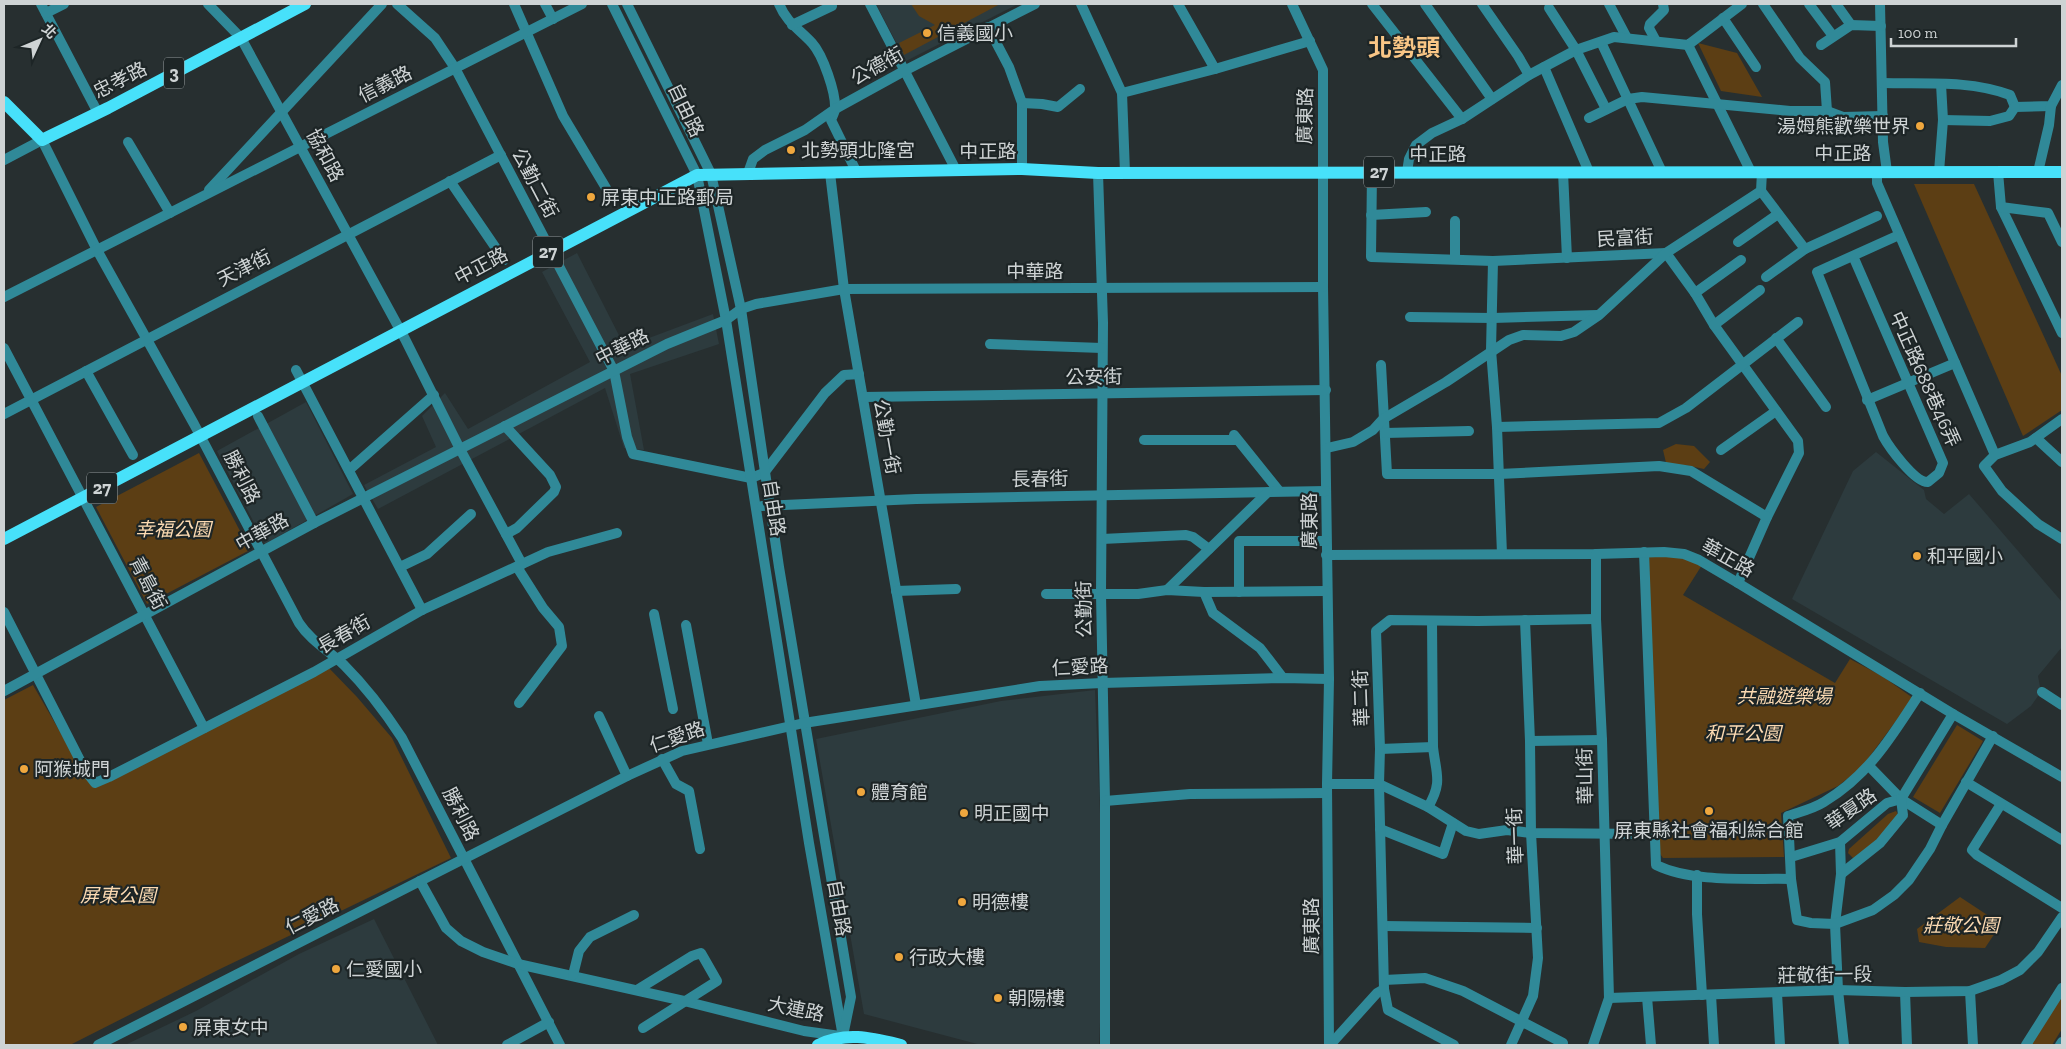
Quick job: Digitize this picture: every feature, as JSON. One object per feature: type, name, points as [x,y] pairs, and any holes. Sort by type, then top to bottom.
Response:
[{"type":"main road","name":"忠孝路","points":[[42,140],[305,4]]},
{"type":"main road","name":"勝利路","points":[[4,102],[42,140]]},
{"type":"main road","name":"中正路","points":[[4,539],[697,175],[1022,169],[1098,173],[2062,172]]},
{"type":"main road","name":"大連路","points":[[843,1037],[865,1036],[901,1045]]},
{"type":"main road","points":[[818,1045],[843,1037]]},
{"type":"street","points":[[64,4],[43,8],[98,112]]},
{"type":"street","name":"協和路","points":[[208,4],[241,38],[400,330],[543,608],[559,627],[562,646],[519,703]]},
{"type":"street","name":"信義路","points":[[203,196],[382,4]]},
{"type":"street","name":"公勤二街","points":[[397,4],[435,38],[455,68],[551,250],[614,371],[627,437],[633,454],[750,478]]},
{"type":"street","points":[[514,4],[525,33],[563,116],[606,188]]},
{"type":"street","points":[[545,4],[553,19]]},
{"type":"street","name":"信義路","points":[[4,297],[582,4]]},
{"type":"street","name":"自由路","points":[[612,4],[697,175],[726,320],[809,843],[843,1037]]},
{"type":"street","name":"自由路","points":[[627,4],[711,174],[741,309],[769,505],[851,997],[843,1037]]},
{"type":"street","points":[[779,4],[792,25],[812,43],[820,55],[829,76],[835,109],[831,120],[857,173]]},
{"type":"street","points":[[870,4],[956,170]]},
{"type":"street","name":"公德街","points":[[748,173],[753,159],[762,152],[805,130],[835,109],[904,71],[1034,4]]},
{"type":"street","points":[[1081,4],[1122,93],[1125,173]]},
{"type":"street","points":[[1178,4],[1215,69]]},
{"type":"street","name":"廣東路","points":[[1292,4],[1323,70],[1322,172],[1327,448],[1326,591],[1329,679],[1327,789],[1330,1045]]},
{"type":"street","points":[[1372,4],[1462,119]]},
{"type":"street","points":[[1425,4],[1492,98]]},
{"type":"street","points":[[1482,4],[1529,75]]},
{"type":"street","points":[[1609,4],[1627,38]]},
{"type":"street","points":[[1656,41],[1649,28],[1650,24],[1664,10],[1663,4]]},
{"type":"street","points":[[1406,172],[1409,159],[1416,144],[1462,119],[1529,75],[1576,50],[1614,37],[1688,45],[1742,4]]},
{"type":"street","points":[[1763,4],[1800,58],[1825,82],[1827,111]]},
{"type":"street","points":[[1809,4],[1833,36]]},
{"type":"street","points":[[1836,4],[1851,25]]},
{"type":"street","points":[[1880,4],[1883,142],[1882,172],[1877,184],[1995,454]]},
{"type":"street","points":[[792,25],[832,6]]},
{"type":"street","points":[[1550,8],[1576,50],[1606,109]]},
{"type":"street","points":[[1723,18],[1756,67]]},
{"type":"street","points":[[1821,45],[1851,25],[1881,26]]},
{"type":"street","points":[[988,27],[1009,67],[1022,103],[1022,169]]},
{"type":"street","points":[[1122,93],[1215,69],[1310,41]]},
{"type":"street","points":[[1601,42],[1662,172]]},
{"type":"street","points":[[1688,45],[1717,104],[1757,172],[1761,192],[1805,248]]},
{"type":"street","points":[[1544,67],[1589,172]]},
{"type":"street","points":[[1883,83],[1971,85],[1994,89],[2010,95],[2015,107]]},
{"type":"street","points":[[1939,172],[1943,120],[1941,84]]},
{"type":"street","points":[[2038,172],[2052,106],[2062,86]]},
{"type":"street","points":[[1022,103],[1058,107],[1080,89]]},
{"type":"street","points":[[1589,118],[1628,100],[1642,97],[1790,111],[1827,111],[1843,116],[1883,116]]},
{"type":"street","points":[[2015,107],[2052,106]]},
{"type":"street","points":[[1943,120],[1990,121],[2008,116],[2015,107]]},
{"type":"street","name":"忠孝路","points":[[4,160],[42,140]]},
{"type":"street","name":"勝利路","points":[[42,140],[97,250],[147,338],[200,436],[260,554],[302,628],[336,658],[368,691],[399,734],[560,1045]]},
{"type":"street","points":[[128,142],[170,213]]},
{"type":"street","name":"天津街","points":[[4,414],[501,155]]},
{"type":"street","points":[[1372,172],[1372,215],[1426,212]]},
{"type":"street","points":[[1563,172],[1567,258]]},
{"type":"street","points":[[1998,172],[2001,207],[2062,333]]},
{"type":"street","name":"公勤一街","points":[[830,173],[844,289],[916,705]]},
{"type":"street","name":"公勤街","points":[[1098,173],[1103,394],[1101,594],[1105,801],[1105,1045]]},
{"type":"street","points":[[450,181],[504,260]]},
{"type":"street","points":[[1327,448],[1353,442],[1373,430],[1383,419],[1446,382],[1491,350],[1509,340],[1523,335],[1561,336],[1574,332],[1599,315],[1666,254],[1761,192]]},
{"type":"street","points":[[2001,207],[2048,213],[2062,242]]},
{"type":"street","points":[[1738,242],[1778,214]]},
{"type":"street","name":"民富街","points":[[1372,215],[1371,257],[1493,261],[1666,254],[1695,293],[1714,325],[1798,441],[1799,453],[1767,516],[1738,583]]},
{"type":"street","points":[[1766,277],[1805,248],[1877,216]]},
{"type":"street","points":[[1454,259],[1455,221]]},
{"type":"street","points":[[1853,256],[1898,235]]},
{"type":"street","name":"中正路688巷46弄","points":[[1853,256],[1943,463],[1939,473],[1928,482],[1919,480],[1891,450],[1883,436],[1817,272],[1853,256]]},
{"type":"street","points":[[1695,293],[1741,260]]},
{"type":"street","points":[[1493,261],[1491,350],[1497,426],[1502,554]]},
{"type":"street","name":"中華路","points":[[4,691],[144,614],[260,554],[314,523],[667,344],[726,320],[741,309],[756,304],[844,289],[1323,287]]},
{"type":"street","points":[[1714,325],[1760,290]]},
{"type":"street","points":[[1410,317],[1493,318],[1599,315]]},
{"type":"street","points":[[1497,426],[1659,423],[1686,408],[1798,322]]},
{"type":"street","points":[[1776,338],[1826,407]]},
{"type":"street","points":[[990,344],[1102,348]]},
{"type":"street","name":"青島街","points":[[4,348],[204,728]]},
{"type":"street","points":[[1867,400],[1954,363]]},
{"type":"street","points":[[1381,365],[1387,474],[1499,474],[1659,466],[1691,471],[1767,516]]},
{"type":"street","points":[[296,370],[422,610]]},
{"type":"street","points":[[86,371],[134,456]]},
{"type":"street","points":[[750,478],[764,473],[825,393],[844,375],[858,374]]},
{"type":"street","name":"公安街","points":[[863,397],[1326,390]]},
{"type":"street","points":[[349,470],[434,395]]},
{"type":"street","points":[[1721,450],[1776,411]]},
{"type":"street","points":[[258,416],[314,523]]},
{"type":"street","points":[[2062,419],[2030,442],[1995,454],[1984,466],[2002,491],[2038,524],[2062,539]]},
{"type":"street","points":[[505,426],[550,475],[556,487],[554,492],[518,528],[506,534]]},
{"type":"street","points":[[1385,433],[1469,431]]},
{"type":"street","points":[[1144,440],[1236,437],[1274,491],[1209,549],[1167,590]]},
{"type":"street","points":[[2036,438],[2062,462]]},
{"type":"street","name":"長春街","points":[[755,507],[880,500],[1326,490]]},
{"type":"street","points":[[400,567],[427,554],[470,514]]},
{"type":"street","name":"長春街","points":[[36,673],[85,770],[96,782],[110,777],[314,672],[422,610],[548,552],[617,533]]},
{"type":"street","points":[[1102,539],[1186,535],[1193,537],[1209,549]]},
{"type":"street","points":[[1240,592],[1239,541],[1326,540]]},
{"type":"street","points":[[1644,552],[1656,865],[1670,872],[1696,875],[1791,879]]},
{"type":"street","name":"華正路","points":[[1326,555],[1596,554],[1644,552],[1684,554],[1699,560],[1953,714],[2062,776]]},
{"type":"street","name":"華山街","points":[[1596,554],[1596,619],[1602,740],[1609,998]]},
{"type":"street","points":[[896,591],[956,589]]},
{"type":"street","points":[[1046,594],[1138,594],[1167,590],[1204,592],[1326,591]]},
{"type":"street","points":[[1204,592],[1213,613],[1260,648],[1283,678]]},
{"type":"street","points":[[4,612],[36,673]]},
{"type":"street","points":[[654,614],[673,709]]},
{"type":"street","name":"華二街","points":[[1454,1045],[1388,1010],[1384,984],[1376,631],[1390,620],[1596,619]]},
{"type":"street","points":[[1428,806],[1436,793],[1439,780],[1433,747],[1432,620]]},
{"type":"street","name":"華一街","points":[[1511,1045],[1533,996],[1538,958],[1531,833],[1530,740],[1525,620]]},
{"type":"street","points":[[686,624],[708,744]]},
{"type":"street","name":"仁愛路","points":[[98,1045],[420,880],[627,776],[682,751],[804,723],[1040,686],[1102,682],[1283,678],[1329,679]]},
{"type":"street","points":[[2042,692],[2062,705]]},
{"type":"street","points":[[1920,693],[1896,731],[1869,766],[1822,803],[1788,816],[1791,879],[1797,920],[1811,923],[1835,924],[1873,910],[1894,895],[1909,880],[1930,850],[1942,825],[1993,736]]},
{"type":"street","name":"華夏路","points":[[1791,857],[1840,842],[1886,803],[1901,799],[1953,714]]},
{"type":"street","points":[[599,716],[627,776]]},
{"type":"street","points":[[1530,740],[1602,740]]},
{"type":"street","points":[[1380,750],[1433,747]]},
{"type":"street","points":[[662,759],[676,784],[689,791],[700,849]]},
{"type":"street","points":[[1869,766],[1901,799],[1942,825]]},
{"type":"street","points":[[1966,782],[2062,840]]},
{"type":"street","points":[[1105,801],[1190,794],[1327,789],[1379,784],[1428,806],[1466,831],[1479,834],[1507,830],[1531,833],[1604,834],[1656,832]]},
{"type":"street","points":[[1841,874],[1880,843],[1903,815],[1901,799]]},
{"type":"street","points":[[2001,804],[1972,850],[2062,908]]},
{"type":"street","points":[[1380,829],[1443,854],[1453,823]]},
{"type":"street","points":[[1840,842],[1841,874],[1835,924],[1838,990],[1844,1045]]},
{"type":"street","points":[[1696,875],[1697,914],[1714,1045]]},
{"type":"street","points":[[420,880],[446,928],[461,941],[483,952],[518,964]]},
{"type":"street","points":[[572,976],[579,951],[590,937],[634,915]]},
{"type":"street","name":"莊敬街一段","points":[[1609,998],[1838,990],[1970,991],[2001,980],[2020,970],[2038,952],[2062,917]]},
{"type":"street","points":[[1383,926],[1537,928]]},
{"type":"street","points":[[637,990],[692,956],[701,953],[717,981],[684,1001],[662,1018],[643,1028]]},
{"type":"street","name":"大連路","points":[[518,964],[684,1001],[804,1031],[843,1037]]},
{"type":"street","points":[[1330,1045],[1384,984],[1424,978],[1463,991],[1564,1043]]},
{"type":"street","points":[[2026,1045],[2062,988]]},
{"type":"street","points":[[1970,991],[1973,1045]]},
{"type":"street","points":[[1905,992],[1907,1045]]},
{"type":"street","points":[[1776,993],[1780,1045]]},
{"type":"street","points":[[1647,997],[1651,1045]]},
{"type":"street","points":[[1593,1045],[1609,998]]},
{"type":"street","points":[[507,1045],[549,1022]]},
{"type":"shaded area","name":"信義國小","points":[[876,4],[1018,4],[906,61]]},
{"type":"shaded area","points":[[577,253],[625,347],[713,314],[719,344],[630,374],[644,450],[624,448],[605,388],[378,509],[364,485],[436,447],[422,416],[445,393],[468,429],[590,362],[542,272]]},
{"type":"shaded area","points":[[306,402],[353,494],[265,544],[217,451]]},
{"type":"shaded area","name":"和平國小","points":[[1876,452],[1924,490],[1926,499],[1944,514],[1969,494],[2062,602],[2062,647],[2038,676],[2041,692],[2031,706],[2007,724],[1792,599],[1853,471]]},
{"type":"shaded area","name":"明正國中","points":[[1095,690],[1103,887],[1099,1045],[981,1045],[864,1014],[816,739],[1001,701]]},
{"type":"shaded area","name":"仁愛國小","points":[[374,919],[438,1045],[125,1045],[196,1011],[299,954]]},
{"type":"green space","points":[[911,4],[1000,4],[904,55],[899,43],[935,25],[919,16]]},
{"type":"green space","points":[[1698,43],[1737,53],[1762,97],[1721,91]]},
{"type":"green space","points":[[1914,184],[1974,184],[2062,376],[2062,410],[2023,436]]},
{"type":"green space","points":[[1676,444],[1694,446],[1710,462],[1704,469],[1685,465],[1667,467],[1663,450]]},
{"type":"green space","name":"幸福公園","points":[[199,453],[250,550],[147,604],[96,507]]},
{"type":"green space","name":"和平公園","points":[[1648,553],[1673,553],[1702,565],[1683,595],[1835,683],[1850,659],[1882,676],[1913,698],[1861,768],[1838,786],[1781,813],[1784,857],[1663,858],[1658,851]]},
{"type":"green space","name":"屏東公園","points":[[328,667],[392,738],[451,858],[220,969],[70,1045],[4,1045],[4,700],[33,685],[85,775],[95,785]]},
{"type":"green space","points":[[1957,725],[1983,741],[1940,813],[1913,797]]},
{"type":"green space","points":[[1896,811],[1898,814],[1894,821],[1868,848],[1856,858],[1853,858],[1848,853],[1849,849],[1888,814]]},
{"type":"green space","name":"莊敬公園","points":[[1960,897],[2001,924],[1985,948],[1946,947],[1919,942],[1917,929]]},
{"type":"green space","points":[[2062,994],[2062,1029],[2052,1045],[2030,1045]]},
{"type":"place","name":"信義國小","points":[[927,33]]},
{"type":"place","name":"湯姆熊歡樂世界","points":[[1920,126]]},
{"type":"place","name":"北勢頭北隆宮","points":[[791,150]]},
{"type":"place","name":"屏東中正路郵局","points":[[591,197]]},
{"type":"place","name":"和平國小","points":[[1917,556]]},
{"type":"place","name":"阿猴城門","points":[[24,769]]},
{"type":"place","name":"體育館","points":[[861,792]]},
{"type":"place","name":"屏東縣社會福利綜合館","points":[[1709,811]]},
{"type":"place","name":"明正國中","points":[[964,813]]},
{"type":"place","name":"明德樓","points":[[962,902]]},
{"type":"place","name":"行政大樓","points":[[899,957]]},
{"type":"place","name":"仁愛國小","points":[[336,969]]},
{"type":"place","name":"朝陽樓","points":[[998,998]]},
{"type":"place","name":"屏東女中","points":[[183,1027]]},
{"type":"district","name":"北勢頭","points":[[1404,47]]},
{"type":"park label","name":"共融遊樂場","points":[[1784,696]]}]
